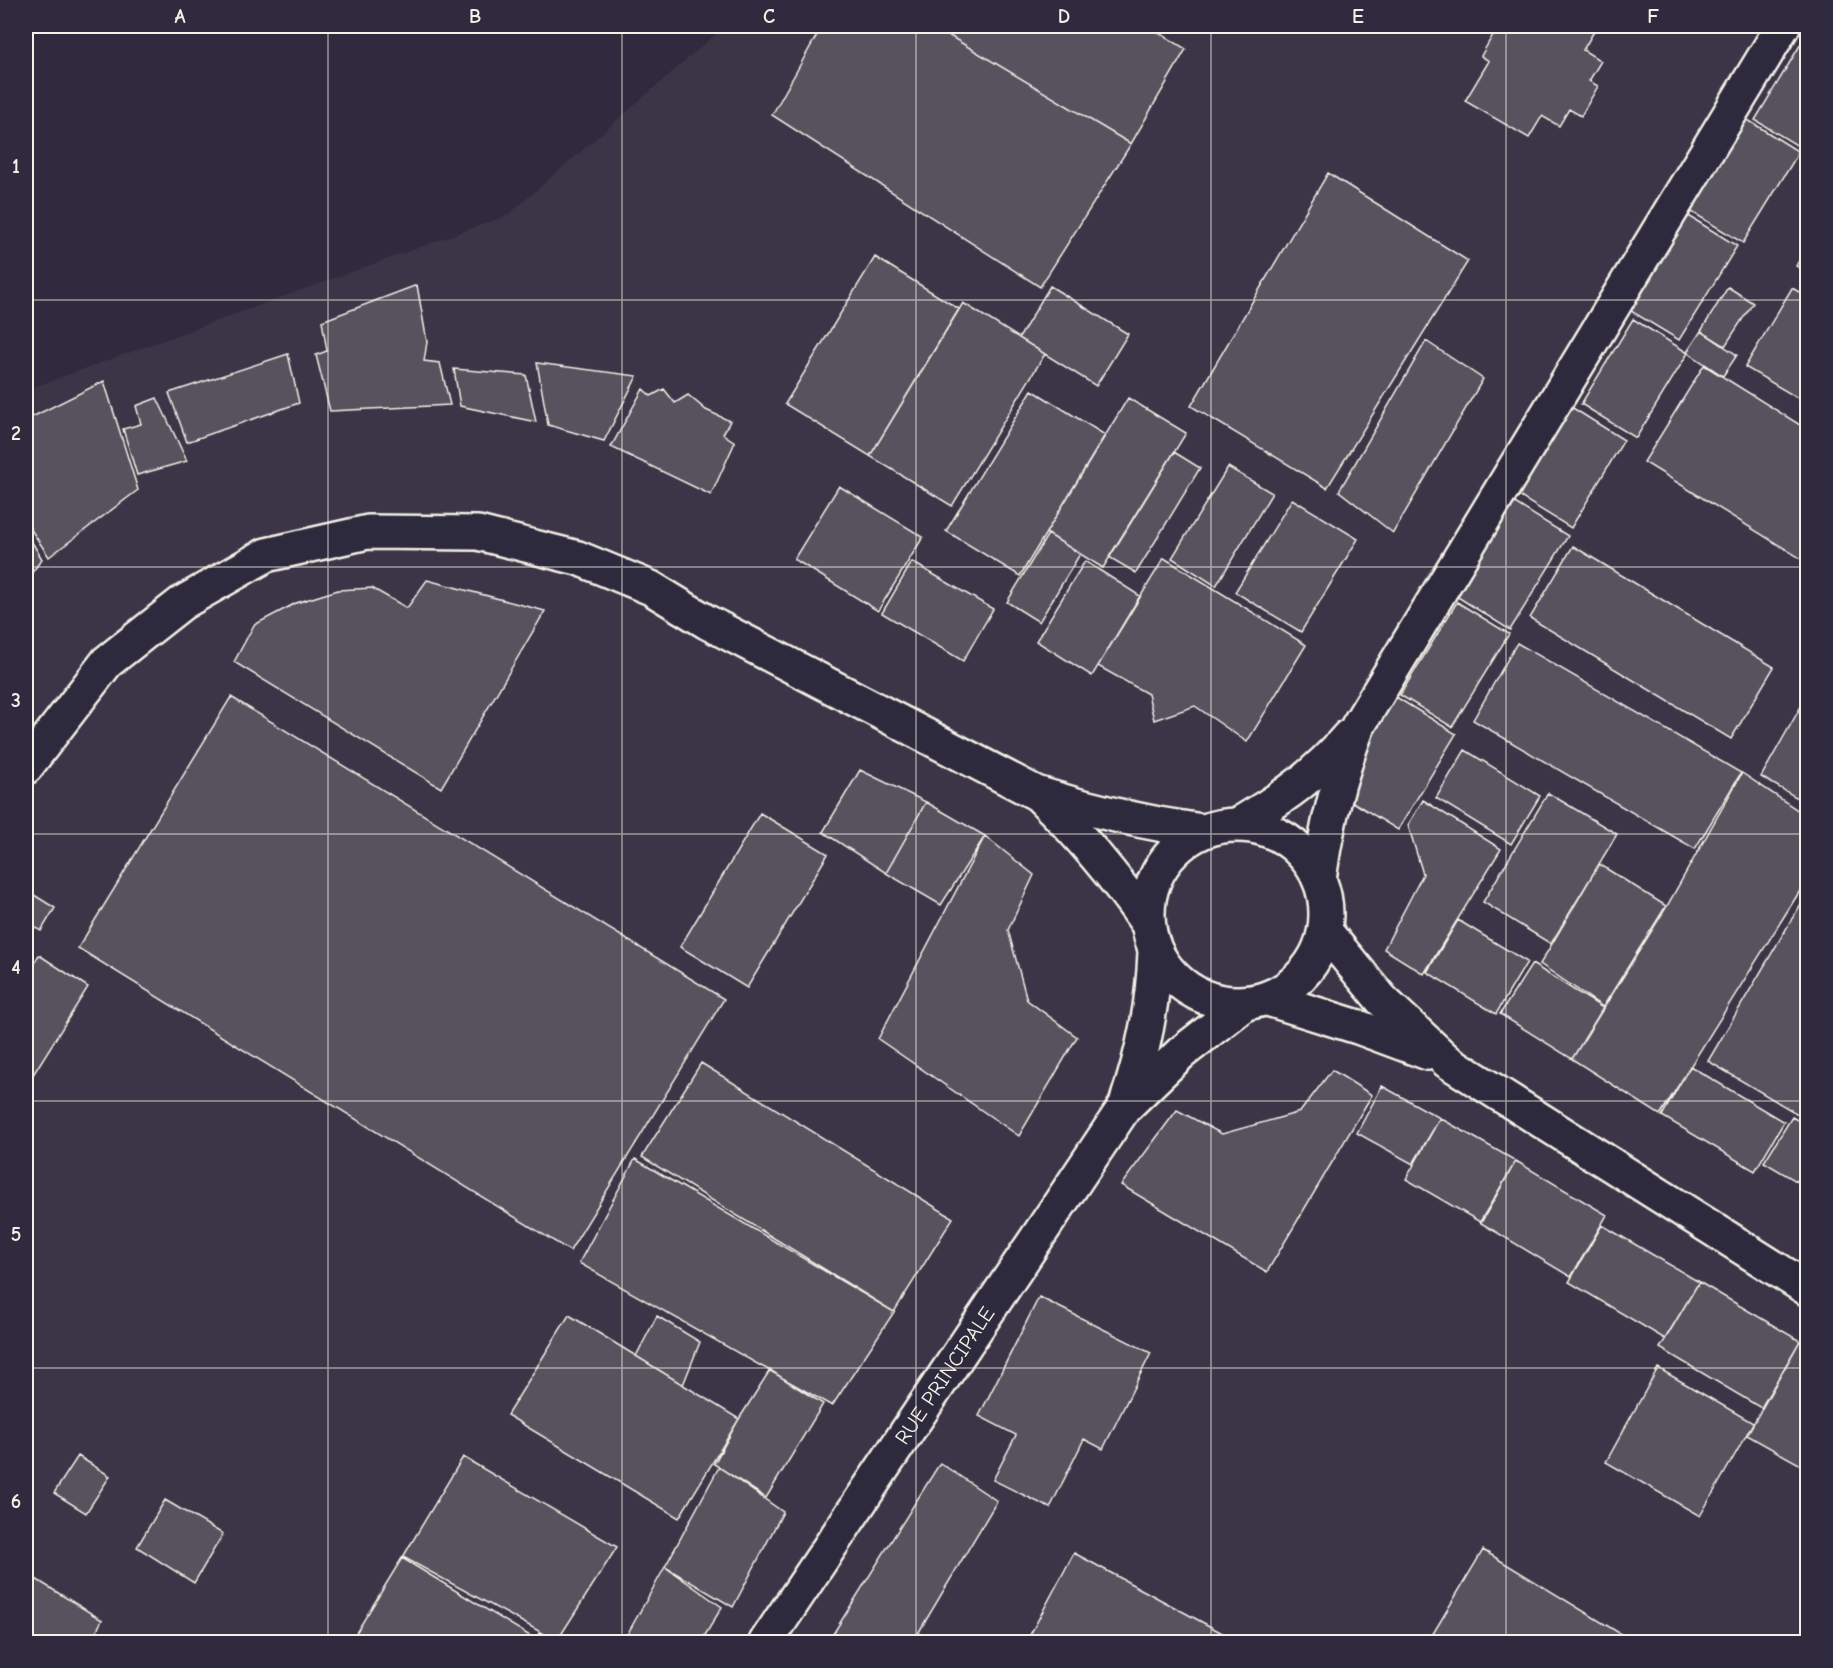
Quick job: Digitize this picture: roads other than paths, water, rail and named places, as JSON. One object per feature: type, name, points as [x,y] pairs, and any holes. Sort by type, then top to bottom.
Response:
[{"type":"street","points":[[1239,824],[1304,782],[1333,755],[1358,726],[1783,26]]},
{"type":"street","points":[[26,767],[107,662],[182,603],[266,555],[368,532],[478,533],[578,558],[651,588],[707,622],[1036,793],[1121,818],[1202,831]]},
{"type":"street","points":[[1319,879],[1324,840],[1333,801],[1358,726]]},
{"type":"street","points":[[1036,793],[1091,848],[1121,885],[1170,974],[1192,992],[1216,1002],[1256,1002],[1358,1027],[1403,1042],[1447,1061],[1808,1289]]},
{"type":"street","points":[[1151,938],[1149,895],[1159,868],[1177,846],[1202,831],[1220,825],[1239,824],[1264,828],[1287,839],[1306,857],[1319,879],[1326,904],[1325,931],[1318,953],[1305,972],[1288,988],[1256,1002]]},
{"type":"street","points":[[1325,931],[1382,1000],[1447,1061]]},
{"type":"street","name":"RUE PRINCIPALE","points":[[1124,1108],[1147,1031],[1153,992],[1151,938]]},
{"type":"street","name":"RUE PRINCIPALE","points":[[766,1642],[1124,1108],[1181,1053],[1256,1002]]}]
